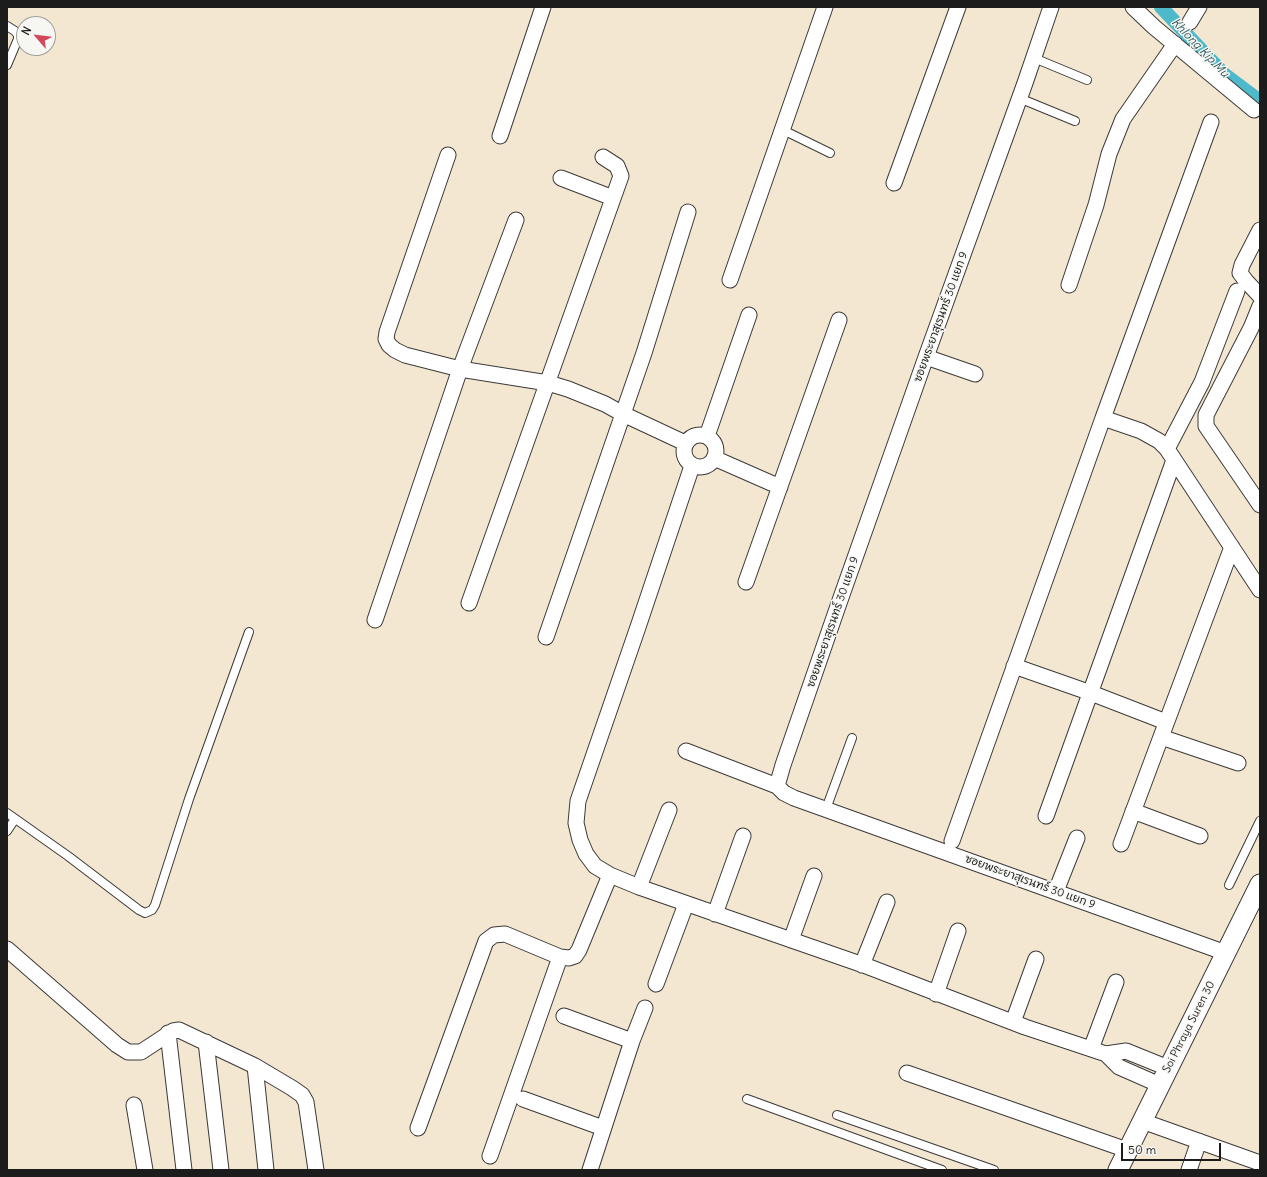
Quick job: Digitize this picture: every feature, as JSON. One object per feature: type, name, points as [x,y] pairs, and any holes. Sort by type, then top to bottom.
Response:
[{"type":"street","points":[[500,136],[543,7]]},
{"type":"street","points":[[730,280],[825,7]]},
{"type":"street","points":[[894,183],[958,7]]},
{"type":"street","name":"ซอยพระยาสุเรนทร์ 30 แยก 9","points":[[1051,7],[1020,98],[833,620],[777,786],[784,793],[826,809],[1226,953]]},
{"type":"street","points":[[1133,7],[1254,110]]},
{"type":"street","points":[[1190,22],[1199,7]]},
{"type":"street","points":[[1069,285],[1096,205],[1109,154],[1123,119],[1175,44]]},
{"type":"street","points":[[952,841],[1103,418],[1211,122]]},
{"type":"street","points":[[448,155],[387,332],[386,339],[389,345],[405,355],[460,369],[548,383],[568,388],[605,404],[685,443]]},
{"type":"street","points":[[469,603],[621,176],[617,166],[603,157]]},
{"type":"street","points":[[561,178],[613,198]]},
{"type":"street","points":[[546,637],[644,353],[688,212]]},
{"type":"street","points":[[375,620],[460,369],[516,220]]},
{"type":"street","points":[[1260,230],[1242,265],[1240,273],[1260,296]]},
{"type":"street","points":[[1046,816],[1091,693],[1170,455],[1202,382],[1237,291]]},
{"type":"street","points":[[1260,306],[1251,328],[1206,415],[1206,426],[1260,506]]},
{"type":"street","points":[[707,436],[749,315]]},
{"type":"street","points":[[746,582],[839,320]]},
{"type":"street","points":[[1251,328],[1260,340]]},
{"type":"street","points":[[926,357],[975,374]]},
{"type":"street","points":[[1103,418],[1141,431],[1159,442],[1170,455],[1260,590]]},
{"type":"street","points":[[701,434],[707,436],[715,445],[716,452],[714,458],[705,467],[692,466],[687,462],[684,456],[683,450],[685,443],[694,435],[701,434]]},
{"type":"street","points":[[714,458],[780,487]]},
{"type":"street","points":[[692,466],[578,801],[576,823],[586,854],[595,866],[610,875],[639,887],[862,965],[1013,1022],[1106,1054],[1126,1052],[1168,1068]]},
{"type":"street","points":[[1121,844],[1232,547]]},
{"type":"street","points":[[1014,666],[1091,693],[1166,722]]},
{"type":"street","points":[[1161,737],[1238,763]]},
{"type":"street","points":[[686,751],[777,786]]},
{"type":"street","points":[[639,887],[670,810]]},
{"type":"street","points":[[1133,811],[1200,836]]},
{"type":"street","points":[[715,914],[743,836]]},
{"type":"street","points":[[1056,891],[1077,838]]},
{"type":"street","points":[[418,1128],[486,941],[494,935],[505,934],[560,958],[575,956],[579,950],[610,875]]},
{"type":"street","points":[[791,940],[814,876]]},
{"type":"street","name":"Soi Phraya Suren 30","points":[[1118,1170],[1260,884]]},
{"type":"street","points":[[862,965],[887,902]]},
{"type":"street","points":[[656,984],[686,904]]},
{"type":"street","points":[[936,994],[958,931]]},
{"type":"street","points":[[7,949],[117,1045],[128,1052],[141,1052],[168,1033],[179,1030],[255,1066],[302,1095],[306,1102],[316,1170]]},
{"type":"street","points":[[490,1156],[560,958]]},
{"type":"street","points":[[1013,1022],[1036,959]]},
{"type":"street","points":[[1091,1049],[1116,982]]},
{"type":"street","points":[[590,1170],[632,1041],[645,1008]]},
{"type":"street","points":[[564,1016],[632,1041]]},
{"type":"street","points":[[168,1033],[184,1170]]},
{"type":"street","points":[[206,1042],[221,1170]]},
{"type":"street","points":[[1106,1054],[1119,1067],[1160,1085]]},
{"type":"street","points":[[255,1066],[266,1170]]},
{"type":"street","points":[[907,1073],[1127,1150]]},
{"type":"street","points":[[523,1099],[603,1128]]},
{"type":"street","points":[[134,1105],[145,1170]]},
{"type":"street","points":[[1142,1121],[1260,1163]]},
{"type":"street","points":[[1189,1170],[1199,1141]]},
{"type":"lane","points":[[7,26],[15,30],[18,35],[18,39],[7,65]]},
{"type":"lane","points":[[1034,58],[1087,80]]},
{"type":"lane","points":[[1020,98],[1075,121]]},
{"type":"lane","points":[[782,130],[830,153]]},
{"type":"lane","points":[[7,813],[68,856],[139,910],[145,913],[152,910],[155,905],[189,799],[249,632]]},
{"type":"lane","points":[[826,809],[852,738]]},
{"type":"lane","points":[[7,831],[15,819]]},
{"type":"lane","points":[[1229,885],[1260,821]]},
{"type":"lane","points":[[747,1099],[942,1170]]},
{"type":"lane","points":[[837,1115],[994,1170]]},
{"type":"waterway","name":"Khlong Kip Mu","points":[[1161,7],[1224,74],[1260,101]]}]
